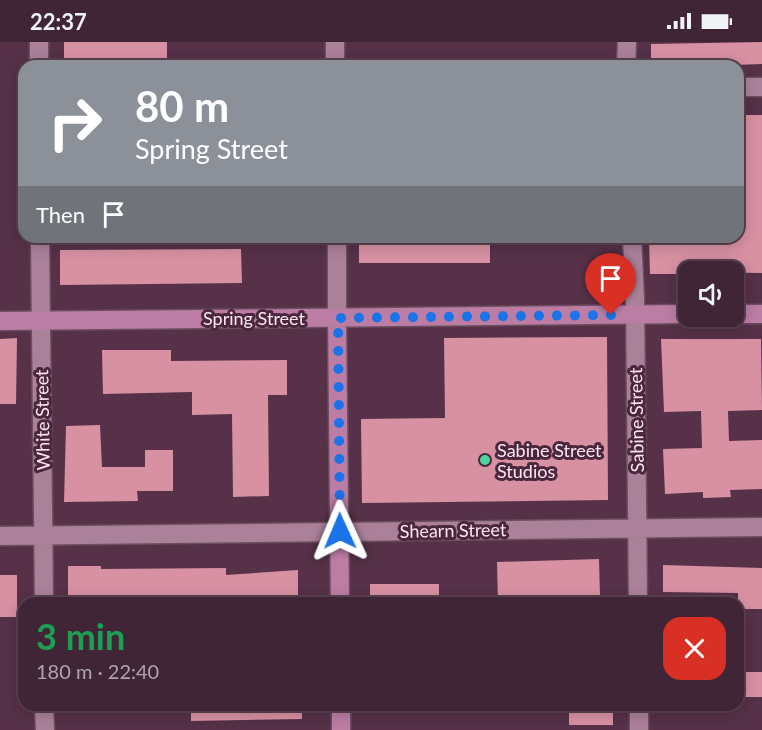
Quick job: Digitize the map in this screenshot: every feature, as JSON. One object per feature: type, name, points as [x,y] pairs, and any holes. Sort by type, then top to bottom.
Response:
[{"type":"street","points":[[39,42],[39,60]]},
{"type":"street","points":[[335,42],[335,60]]},
{"type":"street","points":[[626,60],[627,42]]},
{"type":"street","points":[[744,87],[762,87]]},
{"type":"street","name":"White Street","points":[[40,243],[44,597]]},
{"type":"street","points":[[337,243],[340,597]]},
{"type":"street","name":"Sabine Street","points":[[632,243],[638,597]]},
{"type":"street","points":[[744,314],[762,314]]},
{"type":"street","name":"Spring Street","points":[[0,321],[678,315]]},
{"type":"street","name":"Shearn Street","points":[[0,536],[762,527]]},
{"type":"street","points":[[44,711],[45,730]]},
{"type":"street","points":[[341,711],[341,730]]},
{"type":"street","points":[[639,711],[639,730]]},
{"type":"building","points":[[64,42],[167,42],[167,60],[64,60]]},
{"type":"building","points":[[762,42],[762,64],[744,65],[744,60],[651,60],[651,44]]},
{"type":"building","points":[[744,115],[762,115],[762,273],[744,273],[744,261],[678,261],[678,274],[650,274],[649,243],[744,243]]},
{"type":"building","points":[[359,243],[490,243],[490,263],[359,263]]},
{"type":"building","points":[[241,249],[242,283],[60,285],[60,250]]},
{"type":"building","name":"Sabine Street Studios","points":[[607,337],[608,500],[362,503],[361,419],[445,418],[444,338]]},
{"type":"building","points":[[17,338],[16,404],[0,404],[0,339]]},
{"type":"building","points":[[661,339],[761,339],[762,410],[728,411],[729,441],[762,440],[762,489],[730,490],[731,497],[703,498],[703,492],[665,494],[663,449],[702,448],[701,411],[664,412]]},
{"type":"building","points":[[102,350],[171,350],[171,361],[287,360],[287,395],[268,395],[269,496],[233,497],[232,414],[192,415],[192,392],[103,394]]},
{"type":"building","points":[[100,425],[102,467],[145,467],[145,450],[173,450],[173,491],[137,491],[138,501],[64,502],[66,426]]},
{"type":"building","points":[[599,559],[600,596],[498,597],[497,562]]},
{"type":"building","points":[[663,565],[762,568],[762,609],[744,609],[744,597],[738,597],[738,593],[663,592]]},
{"type":"building","points":[[68,566],[101,566],[101,569],[226,568],[226,575],[298,570],[298,597],[68,596]]},
{"type":"building","points":[[0,575],[17,575],[17,617],[0,617]]},
{"type":"building","points":[[370,584],[439,584],[439,597],[370,597]]},
{"type":"building","points":[[744,672],[762,672],[762,697],[744,697]]},
{"type":"building","points":[[191,711],[302,711],[302,719],[191,721]]},
{"type":"building","points":[[569,711],[613,711],[613,725],[569,725]]},
{"type":"place","name":"Sabine Street Studios","points":[[485,460]]},
{"type":"route","points":[[340,531],[338,318],[611,315]]}]
